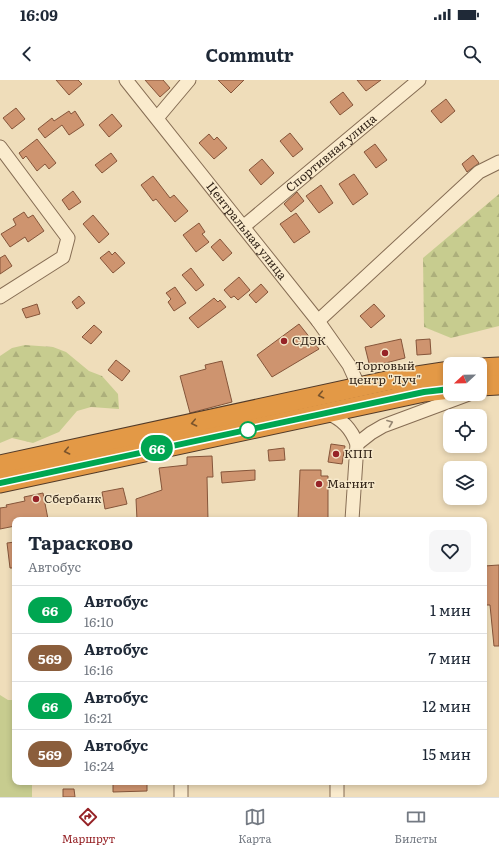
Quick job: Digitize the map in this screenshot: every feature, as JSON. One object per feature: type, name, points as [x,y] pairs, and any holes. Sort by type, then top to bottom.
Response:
[{"type":"highway","points":[[487,368],[499,367]]},
{"type":"highway","points":[[0,465],[359,387],[443,372]]},
{"type":"highway","points":[[487,386],[499,385]]},
{"type":"highway","points":[[0,483],[327,413],[443,390]]},
{"type":"street","name":"Центральная улица","points":[[126,80],[318,321],[349,365],[359,387]]},
{"type":"street","points":[[157,118],[189,80]]},
{"type":"street","name":"Спортивная улица","points":[[243,227],[419,80]]},
{"type":"street","points":[[0,147],[68,238],[63,257],[0,297]]},
{"type":"street","points":[[318,321],[479,172],[499,162]]},
{"type":"street","points":[[487,388],[499,385]]},
{"type":"street","points":[[357,444],[371,433],[384,426],[450,401]]},
{"type":"street","points":[[327,413],[337,417],[345,423],[354,434],[357,444],[352,517]]},
{"type":"street","points":[[181,785],[182,797]]},
{"type":"street","points":[[337,785],[337,797]]},
{"type":"green space","points":[[499,194],[499,326],[451,338],[424,327],[423,258]]},
{"type":"green space","points":[[25,345],[53,347],[66,352],[89,371],[102,376],[118,394],[119,409],[91,407],[77,411],[59,432],[33,443],[12,438],[0,443],[0,356],[12,348]]},
{"type":"green space","points":[[0,695],[8,700],[12,700],[12,785],[32,785],[32,797],[0,797]]},
{"type":"building","points":[[56,80],[78,80],[82,84],[69,95]]},
{"type":"building","points":[[145,80],[163,80],[170,88],[160,97]]},
{"type":"building","points":[[218,80],[244,80],[231,93]]},
{"type":"building","points":[[357,80],[381,80],[366,91]]},
{"type":"building","points":[[343,92],[353,105],[340,115],[330,102]]},
{"type":"building","points":[[446,99],[455,111],[441,123],[431,111]]},
{"type":"building","points":[[16,108],[25,119],[12,129],[3,118]]},
{"type":"building","points":[[69,111],[71,114],[75,111],[84,125],[69,135],[62,125],[45,138],[38,129],[52,118],[54,121]]},
{"type":"building","points":[[112,114],[122,126],[109,137],[99,125]]},
{"type":"building","points":[[290,133],[303,149],[293,157],[280,141]]},
{"type":"building","points":[[209,134],[214,140],[217,137],[227,148],[214,159],[199,143]]},
{"type":"building","points":[[37,139],[56,163],[49,169],[45,164],[37,171],[26,156],[23,159],[19,153]]},
{"type":"building","points":[[375,144],[387,160],[376,168],[364,152]]},
{"type":"building","points":[[111,153],[117,161],[102,173],[95,165]]},
{"type":"building","points":[[473,155],[479,163],[467,172],[462,164]]},
{"type":"building","points":[[262,159],[274,173],[261,185],[249,170]]},
{"type":"building","points":[[354,174],[368,194],[353,205],[339,184]]},
{"type":"building","points":[[153,176],[170,198],[174,195],[188,211],[175,222],[156,199],[153,201],[141,185]]},
{"type":"building","points":[[321,185],[333,203],[319,213],[306,196]]},
{"type":"building","points":[[73,191],[81,202],[69,210],[62,200]]},
{"type":"building","points":[[297,192],[304,201],[291,212],[284,204]]},
{"type":"building","points":[[24,212],[28,218],[33,215],[44,231],[28,242],[25,237],[10,247],[1,234],[16,225],[13,219]]},
{"type":"building","points":[[296,213],[310,232],[294,243],[280,224]]},
{"type":"building","points":[[93,215],[109,234],[99,243],[83,224]]},
{"type":"building","points":[[199,223],[205,232],[202,234],[209,242],[196,252],[183,235]]},
{"type":"building","points":[[220,239],[232,253],[223,261],[211,247]]},
{"type":"building","points":[[109,251],[112,255],[115,252],[125,263],[113,273],[100,258]]},
{"type":"building","points":[[5,255],[12,266],[0,274],[0,258]]},
{"type":"building","points":[[191,268],[204,285],[196,291],[182,275]]},
{"type":"building","points":[[239,277],[250,290],[238,300],[234,296],[231,298],[224,290]]},
{"type":"building","points":[[261,284],[268,292],[256,303],[249,295]]},
{"type":"building","points":[[175,287],[186,303],[174,311],[168,302],[171,299],[166,293]]},
{"type":"building","points":[[79,296],[85,303],[77,309],[72,302]]},
{"type":"building","points":[[214,298],[218,302],[220,300],[226,307],[198,328],[189,318]]},
{"type":"building","points":[[37,304],[40,314],[26,318],[22,309]]},
{"type":"building","points":[[374,304],[385,316],[371,328],[360,316]]},
{"type":"building","points":[[299,324],[319,349],[272,377],[257,355]]},
{"type":"building","points":[[94,325],[102,332],[91,344],[82,337]]},
{"type":"building","name":"Торговый центр \"Луч\"","points":[[401,339],[405,358],[370,367],[365,347]]},
{"type":"building","points":[[430,339],[431,354],[417,355],[416,340]]},
{"type":"building","points":[[116,360],[130,371],[122,381],[108,370]]},
{"type":"building","points":[[222,361],[232,402],[190,413],[180,376],[206,369],[205,365]]},
{"type":"building","name":"КПП","points":[[331,444],[345,446],[342,464],[328,462]]},
{"type":"building","points":[[284,448],[285,460],[269,461],[268,450]]},
{"type":"building","points":[[212,456],[213,477],[207,477],[208,517],[137,517],[136,499],[162,490],[159,468],[187,465],[187,457]]},
{"type":"building","points":[[255,470],[255,480],[222,483],[221,472]]},
{"type":"building","points":[[300,470],[321,470],[321,476],[328,476],[328,517],[298,517]]},
{"type":"building","points":[[123,488],[127,504],[105,509],[102,492]]},
{"type":"building","points":[[43,493],[48,517],[12,517],[12,527],[0,529],[0,508],[7,507],[6,505],[25,501],[24,497]]},
{"type":"building","points":[[12,542],[12,568],[10,568],[7,543]]},
{"type":"building","points":[[499,565],[499,646],[494,646],[490,605],[487,605],[487,566]]},
{"type":"building","points":[[113,785],[147,785],[147,791],[113,792]]},
{"type":"building","points":[[63,789],[74,789],[75,797],[63,797]]},
{"type":"bus line","name":"66","points":[[0,483],[424,392],[443,390]]},
{"type":"place","name":"СДЭК","points":[[284,341]]},
{"type":"place","name":"Торговый центр \"Луч\"","points":[[385,353]]},
{"type":"place","name":"КПП","points":[[336,454]]},
{"type":"place","name":"Магнит","points":[[319,484]]},
{"type":"place","name":"Сбербанк","points":[[36,499]]}]
